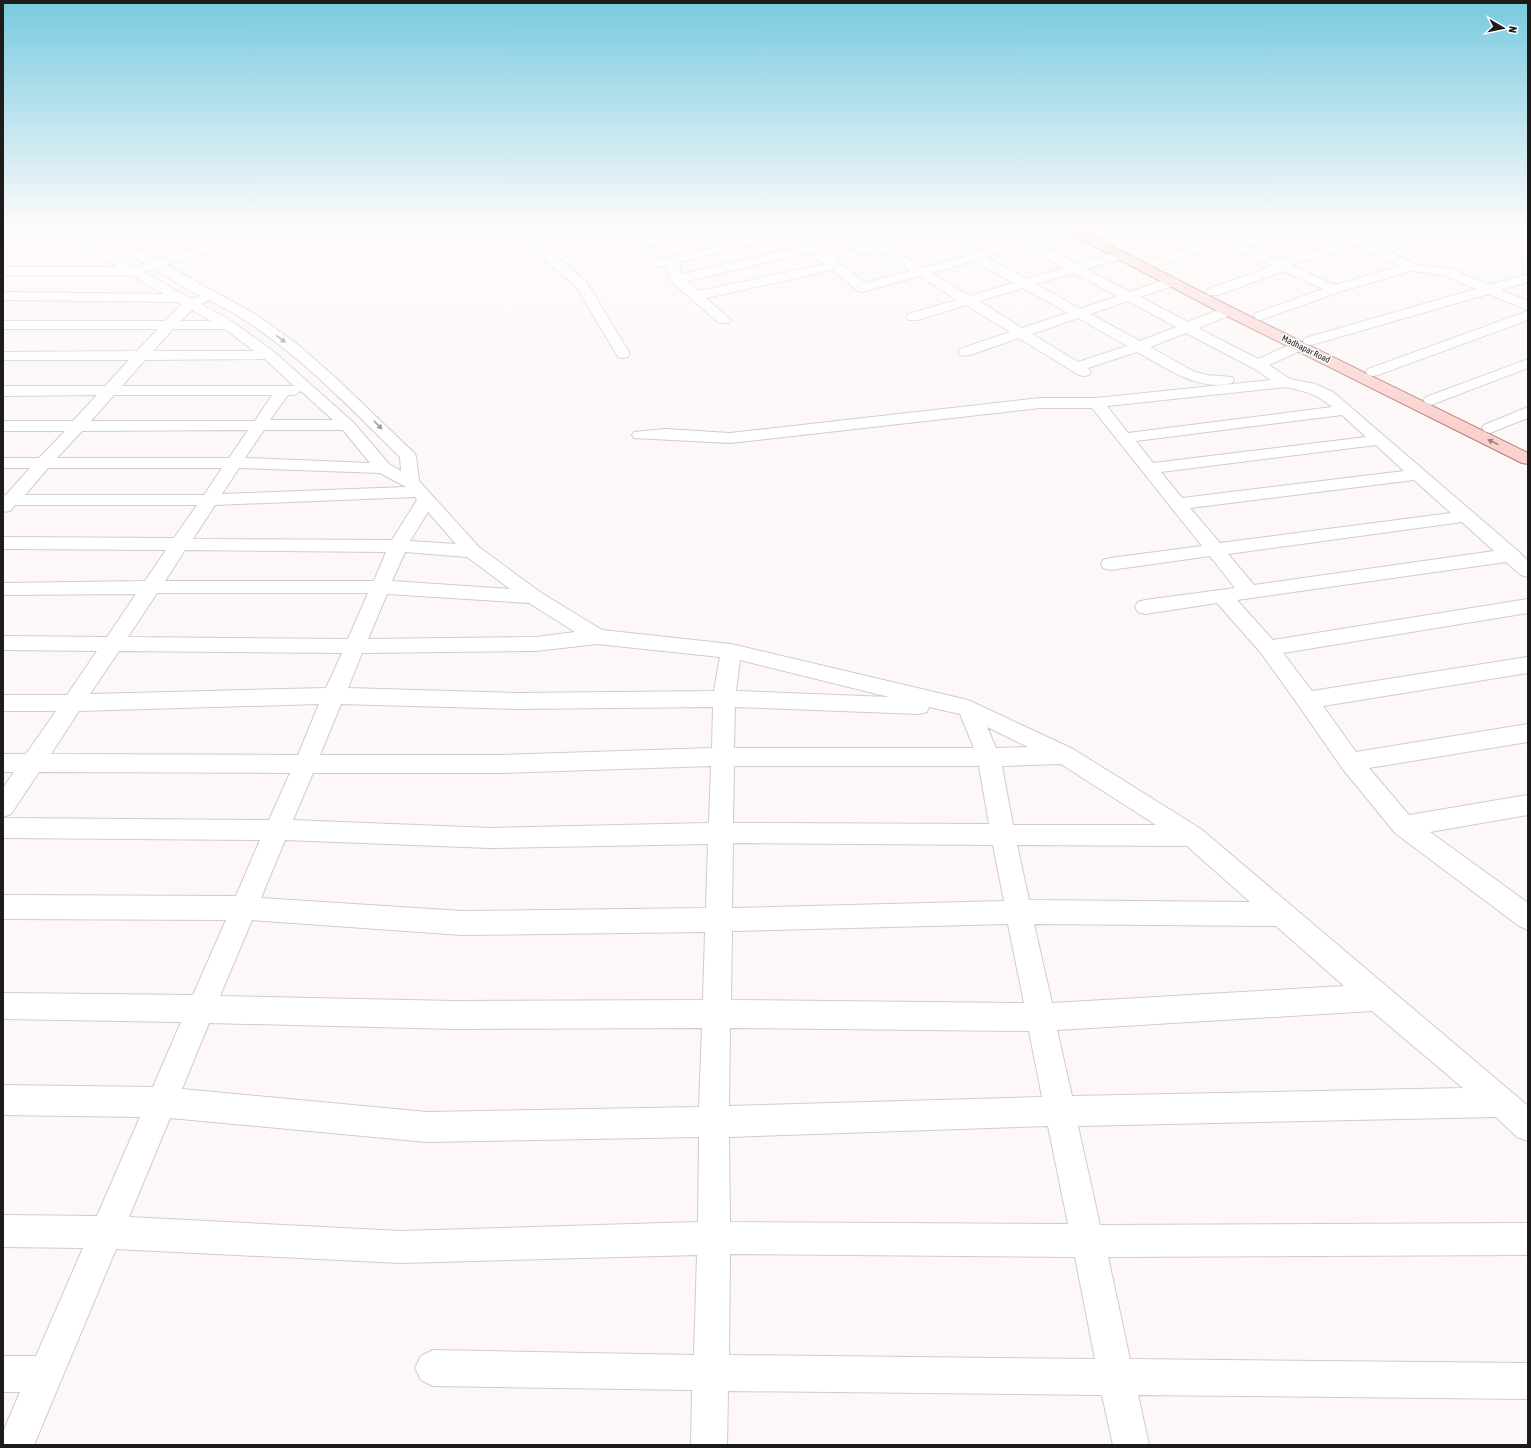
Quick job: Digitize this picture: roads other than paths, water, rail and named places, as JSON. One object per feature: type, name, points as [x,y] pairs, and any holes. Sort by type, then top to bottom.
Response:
[{"type":"main road","name":"Madhapar Road","points":[[1194,294],[1228,311],[1373,372],[1528,447]]},
{"type":"main road","name":"Madhapar Road","points":[[1216,294],[1261,316],[1304,343],[1528,459]]},
{"type":"street","points":[[3,325],[40,294]]},
{"type":"street","points":[[174,294],[228,325],[269,355],[347,425],[383,468],[419,491],[472,551],[533,598],[597,637]]},
{"type":"street","points":[[586,294],[623,354]]},
{"type":"street","points":[[693,294],[724,320]]},
{"type":"street","points":[[696,296],[706,294]]},
{"type":"street","points":[[956,294],[1080,370],[1228,311]]},
{"type":"street","points":[[913,317],[993,294]]},
{"type":"street","points":[[1042,294],[1188,374],[1205,379],[1286,382],[1310,387],[1328,395],[1528,571]]},
{"type":"street","points":[[1121,294],[1258,365],[1286,382]]},
{"type":"street","points":[[965,352],[1138,294]]},
{"type":"street","points":[[1261,316],[1322,294]]},
{"type":"street","points":[[1258,365],[1304,343],[1474,294]]},
{"type":"street","points":[[1500,294],[1528,306]]},
{"type":"street","points":[[3,296],[185,300],[212,295],[250,317],[292,347],[332,382],[408,456],[419,491],[398,546],[335,696],[16,1445]]},
{"type":"street","points":[[5,503],[45,462],[169,325],[185,300]]},
{"type":"street","points":[[1373,372],[1528,316]]},
{"type":"street","points":[[3,325],[228,325]]},
{"type":"street","points":[[3,356],[269,355]]},
{"type":"street","points":[[1431,400],[1528,363]]},
{"type":"street","points":[[640,435],[665,434],[730,438],[1040,403],[1096,403],[1286,382]]},
{"type":"street","points":[[3,807],[283,390]]},
{"type":"street","points":[[3,391],[308,390]]},
{"type":"street","points":[[1096,403],[1249,592]]},
{"type":"street","points":[[1124,438],[1345,410]]},
{"type":"street","points":[[1490,428],[1528,412]]},
{"type":"street","points":[[3,426],[347,425]]},
{"type":"street","points":[[1149,468],[1380,440]]},
{"type":"street","points":[[3,462],[234,463],[383,468]]},
{"type":"street","points":[[1177,504],[1418,474]]},
{"type":"street","points":[[5,503],[209,500],[419,491]]},
{"type":"street","points":[[1110,564],[1466,516]]},
{"type":"street","points":[[3,543],[398,546],[472,551]]},
{"type":"street","points":[[1145,607],[1510,555]]},
{"type":"street","points":[[3,590],[151,587],[381,587],[533,598]]},
{"type":"street","points":[[1222,596],[1268,648],[1307,700],[1350,762],[1404,826],[1525,913]]},
{"type":"street","points":[[1268,648],[1528,606]]},
{"type":"street","points":[[3,642],[355,646],[536,644],[597,637],[731,651],[968,708],[1065,755],[1192,836],[1279,914],[1527,1124]]},
{"type":"street","points":[[709,1445],[712,1373],[714,1122],[718,1014],[724,699],[731,651]]},
{"type":"street","points":[[1307,700],[1528,665]]},
{"type":"street","points":[[3,702],[72,703],[335,696],[517,701],[724,699],[968,708]]},
{"type":"street","points":[[968,708],[989,757],[1003,835],[1131,1445]]},
{"type":"street","points":[[1350,762],[1528,733]]},
{"type":"street","points":[[3,763],[504,764],[723,758],[989,757],[1065,755]]},
{"type":"street","points":[[1404,826],[1528,805]]},
{"type":"street","points":[[3,828],[277,830],[490,838],[722,833],[1192,836]]},
{"type":"street","points":[[3,907],[244,908],[462,923],[719,920],[1019,912],[1279,914]]},
{"type":"street","points":[[3,1006],[202,1008],[454,1015],[718,1014],[1041,1017],[1377,997]]},
{"type":"street","points":[[3,1100],[162,1102],[427,1127],[714,1122],[1060,1111],[1502,1102]]},
{"type":"street","points":[[3,1231],[106,1232],[401,1247],[714,1238],[1088,1241],[1528,1239]]},
{"type":"street","points":[[433,1368],[1117,1378],[1528,1381]]},
{"type":"street","points":[[3,1374],[46,1374]]}]
